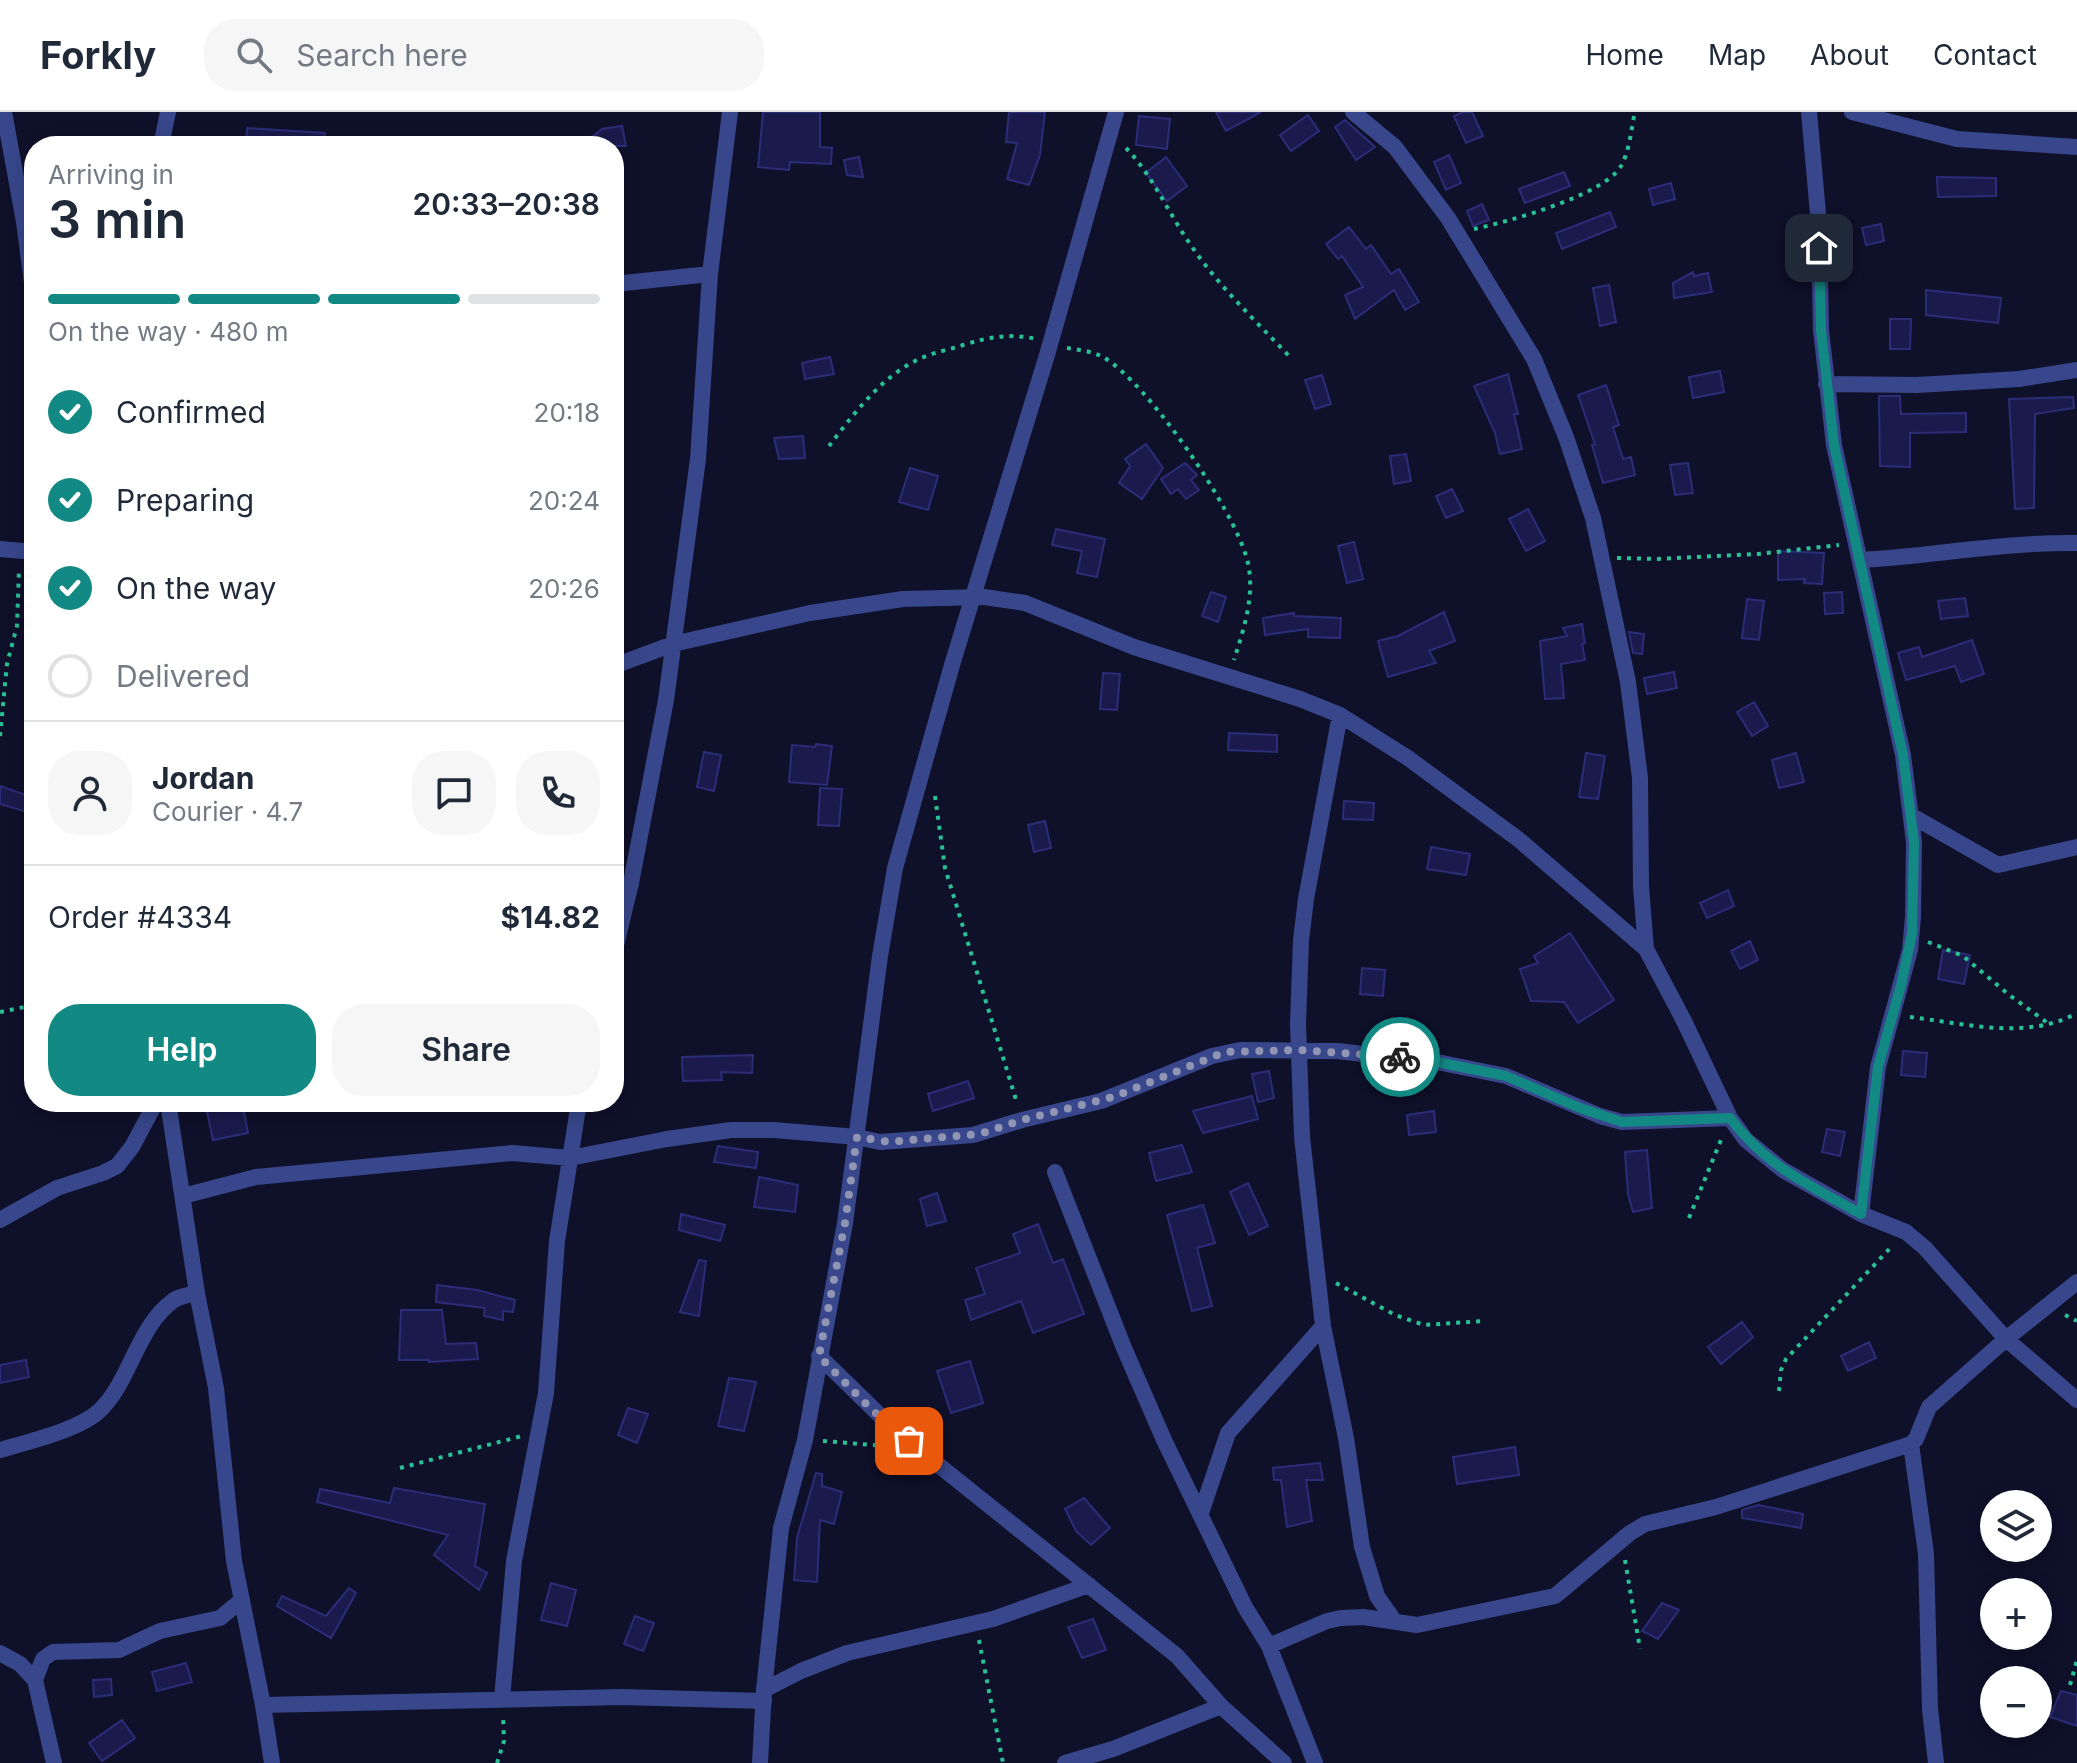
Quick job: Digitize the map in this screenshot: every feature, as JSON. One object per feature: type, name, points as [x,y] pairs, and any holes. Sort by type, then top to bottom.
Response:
[{"type":"street","points":[[4,112],[24,198]]},
{"type":"street","points":[[163,136],[168,112]]},
{"type":"street","points":[[624,912],[666,700],[698,459],[710,274],[730,112]]},
{"type":"street","points":[[760,1763],[781,1528],[805,1440],[845,1223],[880,956],[895,868],[1116,112]]},
{"type":"street","points":[[1353,112],[1395,147],[1456,232],[1521,337],[1543,379],[1593,518],[1628,682],[1637,744],[1646,949]]},
{"type":"street","points":[[1809,112],[1819,225],[1821,330],[1834,445],[1903,755],[1912,816],[1912,934],[1878,1067],[1861,1214]]},
{"type":"street","points":[[1852,112],[1957,139],[2077,147]]},
{"type":"street","points":[[624,283],[710,274]]},
{"type":"street","points":[[1826,384],[1917,385],[2019,379],[2077,370]]},
{"type":"street","points":[[1860,560],[1908,557],[1984,546],[2077,543]]},
{"type":"street","points":[[0,549],[24,551]]},
{"type":"street","points":[[624,662],[673,644],[776,620],[892,600],[974,597],[1025,603],[1064,616],[1134,647],[1300,699],[1340,715],[1408,758],[1518,839],[1646,949],[1730,1118],[1764,1157],[1861,1214],[1906,1232],[1925,1248],[2006,1339],[2077,1400]]},
{"type":"street","points":[[1340,715],[1301,940],[1298,1050],[1302,1137],[1323,1326],[1346,1438],[1362,1547],[1377,1596],[1393,1619]]},
{"type":"street","points":[[1912,816],[1996,864],[2012,864],[2077,847]]},
{"type":"street","points":[[183,1196],[236,1181],[268,1176],[512,1153],[570,1158],[731,1130],[774,1130],[889,1142],[980,1134],[1121,1095],[1218,1054],[1240,1050],[1384,1055],[1442,1063],[1506,1076],[1590,1112],[1622,1122],[1730,1118]]},
{"type":"street","points":[[0,1220],[57,1188],[117,1166],[132,1147],[151,1112]]},
{"type":"street","points":[[170,1112],[197,1293],[216,1388],[234,1561],[272,1763]]},
{"type":"street","points":[[502,1699],[514,1561],[546,1393],[557,1241],[577,1112]]},
{"type":"street","points":[[1055,1172],[1164,1440],[1245,1607],[1269,1646],[1315,1763]]},
{"type":"street","points":[[1269,1646],[1341,1618],[1393,1619],[1417,1625],[1555,1596],[1645,1524],[1716,1507],[1911,1444],[1929,1407],[2077,1282]]},
{"type":"street","points":[[0,1450],[64,1429],[98,1412],[164,1309],[176,1298],[197,1293]]},
{"type":"street","points":[[1201,1513],[1228,1433],[1323,1326]]},
{"type":"street","points":[[819,1356],[896,1431],[1177,1656],[1221,1706],[1284,1763]]},
{"type":"street","points":[[1911,1444],[1926,1554],[1930,1709],[1936,1763]]},
{"type":"street","points":[[263,1705],[764,1696],[801,1671],[847,1653],[993,1619],[1089,1585]]},
{"type":"street","points":[[35,1680],[43,1659],[53,1652],[119,1650],[160,1631],[220,1618],[242,1600]]},
{"type":"street","points":[[0,1653],[20,1664],[35,1680],[54,1763]]},
{"type":"street","points":[[1065,1763],[1113,1749],[1221,1706]]},
{"type":"path","points":[[1456,232],[1513,219],[1599,186],[1621,166],[1635,112]]},
{"type":"path","points":[[1110,132],[1143,168],[1188,242],[1221,286],[1291,358]]},
{"type":"path","points":[[829,446],[865,402],[916,360],[991,337],[1020,336],[1102,357],[1135,384],[1201,469],[1247,559],[1246,620],[1229,678]]},
{"type":"path","points":[[1603,560],[1758,554],[1855,542]]},
{"type":"path","points":[[0,736],[7,664],[17,626],[24,574]]},
{"type":"path","points":[[934,794],[945,868],[1022,1120]]},
{"type":"path","points":[[1912,934],[1963,956],[2049,1024]]},
{"type":"path","points":[[0,1012],[24,1007]]},
{"type":"path","points":[[1892,1015],[2007,1027],[2049,1024],[2077,1013]]},
{"type":"path","points":[[1689,1218],[1730,1118]]},
{"type":"path","points":[[1779,1391],[1781,1370],[1786,1359],[1906,1232]]},
{"type":"path","points":[[1315,1267],[1338,1285],[1395,1315],[1424,1325],[1483,1321]]},
{"type":"path","points":[[400,1468],[540,1433]]},
{"type":"path","points":[[805,1440],[890,1447]]},
{"type":"path","points":[[1622,1541],[1640,1649]]},
{"type":"path","points":[[973,1623],[978,1634],[1003,1763]]},
{"type":"path","points":[[2070,1685],[2077,1660]]},
{"type":"path","points":[[497,1763],[504,1741],[502,1699]]},
{"type":"building","points":[[763,112],[820,112],[820,147],[832,148],[831,164],[790,162],[789,170],[758,167]]},
{"type":"building","points":[[1009,112],[1045,112],[1040,155],[1029,185],[1007,179],[1017,143],[1006,142]]},
{"type":"building","points":[[1216,112],[1261,112],[1226,131]]},
{"type":"building","points":[[1472,112],[1483,136],[1466,143],[1454,116]]},
{"type":"building","points":[[1308,115],[1319,131],[1291,151],[1280,135]]},
{"type":"building","points":[[1139,116],[1170,119],[1167,149],[1136,145]]},
{"type":"building","points":[[1345,120],[1375,147],[1356,160],[1335,127]]},
{"type":"building","points":[[622,126],[624,136],[593,136],[602,129]]},
{"type":"building","points":[[247,128],[325,133],[325,136],[247,136]]},
{"type":"building","points":[[1449,155],[1461,183],[1446,190],[1434,162]]},
{"type":"building","points":[[859,157],[863,177],[847,175],[844,160]]},
{"type":"building","points":[[1166,157],[1187,186],[1167,201],[1146,173]]},
{"type":"building","points":[[1564,172],[1570,186],[1525,203],[1519,189]]},
{"type":"building","points":[[1937,177],[1996,178],[1996,196],[1938,197]]},
{"type":"building","points":[[1671,183],[1675,199],[1653,205],[1649,189]]},
{"type":"building","points":[[1482,204],[1489,220],[1473,226],[1467,211]]},
{"type":"building","points":[[1610,212],[1616,227],[1562,249],[1556,233]]},
{"type":"building","points":[[1881,224],[1884,241],[1866,245],[1862,228]]},
{"type":"building","points":[[1349,227],[1366,249],[1371,245],[1391,274],[1399,269],[1419,302],[1405,310],[1394,290],[1355,319],[1345,295],[1363,287],[1342,256],[1338,259],[1326,244]]},
{"type":"building","points":[[1693,272],[1694,276],[1708,273],[1712,292],[1674,298],[1673,283]]},
{"type":"building","points":[[1609,285],[1616,322],[1600,326],[1593,288]]},
{"type":"building","points":[[1926,290],[2001,298],[1998,323],[1926,315]]},
{"type":"building","points":[[1890,319],[1911,319],[1910,349],[1890,349]]},
{"type":"building","points":[[830,357],[834,374],[805,379],[802,363]]},
{"type":"building","points":[[1720,371],[1724,392],[1693,398],[1689,377]]},
{"type":"building","points":[[1508,374],[1518,414],[1514,414],[1522,449],[1500,454],[1495,433],[1474,386]]},
{"type":"building","points":[[1322,375],[1331,404],[1315,409],[1305,380]]},
{"type":"building","points":[[1606,385],[1619,425],[1613,427],[1623,459],[1631,457],[1635,475],[1603,483],[1592,445],[1595,444],[1578,395]]},
{"type":"building","points":[[1879,396],[1900,396],[1901,414],[1966,413],[1966,432],[1910,433],[1910,467],[1880,466]]},
{"type":"building","points":[[2073,397],[2074,408],[2035,414],[2034,508],[2015,509],[2009,399]]},
{"type":"building","points":[[803,436],[805,458],[779,459],[774,438]]},
{"type":"building","points":[[1146,444],[1163,468],[1142,499],[1119,483],[1130,466],[1125,459]]},
{"type":"building","points":[[1406,454],[1411,481],[1394,484],[1390,456]]},
{"type":"building","points":[[1185,463],[1197,475],[1191,480],[1199,490],[1186,499],[1178,489],[1171,494],[1161,479]]},
{"type":"building","points":[[1688,463],[1693,493],[1675,495],[1670,465]]},
{"type":"building","points":[[910,468],[938,476],[928,510],[899,502]]},
{"type":"building","points":[[1452,489],[1463,511],[1446,518],[1436,496]]},
{"type":"building","points":[[1528,509],[1545,541],[1526,551],[1509,519]]},
{"type":"building","points":[[1056,529],[1105,539],[1097,577],[1077,573],[1082,551],[1052,545]]},
{"type":"building","points":[[1354,542],[1363,579],[1347,583],[1338,546]]},
{"type":"building","points":[[1778,551],[1824,553],[1822,584],[1804,583],[1805,579],[1778,580]]},
{"type":"building","points":[[1211,592],[1226,597],[1218,622],[1202,616]]},
{"type":"building","points":[[1842,592],[1843,613],[1825,614],[1824,593]]},
{"type":"building","points":[[1965,598],[1968,616],[1941,619],[1938,601]]},
{"type":"building","points":[[1747,599],[1764,601],[1759,640],[1742,638]]},
{"type":"building","points":[[1444,612],[1455,641],[1429,651],[1436,663],[1388,677],[1378,641],[1398,636]]},
{"type":"building","points":[[1294,613],[1294,616],[1341,618],[1340,638],[1308,637],[1308,629],[1265,635],[1263,618]]},
{"type":"building","points":[[1582,624],[1585,660],[1561,664],[1564,698],[1545,699],[1540,641],[1567,636],[1563,628]]},
{"type":"building","points":[[1629,632],[1644,634],[1642,654],[1633,653]]},
{"type":"building","points":[[1972,640],[1984,674],[1961,682],[1955,666],[1906,680],[1898,653],[1919,647],[1922,657]]},
{"type":"building","points":[[1674,672],[1677,688],[1647,694],[1644,678]]},
{"type":"building","points":[[1103,673],[1120,674],[1117,710],[1100,709]]},
{"type":"building","points":[[1754,702],[1768,726],[1752,736],[1737,712]]},
{"type":"building","points":[[1229,733],[1277,735],[1277,752],[1228,750]]},
{"type":"building","points":[[816,744],[832,746],[827,785],[789,782],[792,745],[815,747]]},
{"type":"building","points":[[704,752],[721,755],[714,791],[697,787]]},
{"type":"building","points":[[1586,753],[1605,756],[1598,799],[1579,797]]},
{"type":"building","points":[[1796,753],[1804,782],[1779,788],[1772,760]]},
{"type":"building","points":[[0,786],[24,794],[24,811],[0,804]]},
{"type":"building","points":[[820,788],[842,789],[839,826],[818,825]]},
{"type":"building","points":[[1344,801],[1374,803],[1373,820],[1343,819]]},
{"type":"building","points":[[1045,821],[1051,848],[1034,852],[1028,825]]},
{"type":"building","points":[[1431,847],[1470,854],[1466,875],[1427,869]]},
{"type":"building","points":[[1728,890],[1734,906],[1707,918],[1700,903]]},
{"type":"building","points":[[1570,933],[1614,1000],[1578,1023],[1564,1002],[1531,1001],[1520,969],[1538,963],[1534,956]]},
{"type":"building","points":[[1750,941],[1758,960],[1740,969],[1731,951]]},
{"type":"building","points":[[1943,950],[1970,955],[1964,984],[1938,979]]},
{"type":"building","points":[[1362,968],[1385,970],[1383,996],[1360,994]]},
{"type":"building","points":[[1903,1051],[1927,1053],[1925,1077],[1901,1075]]},
{"type":"building","points":[[753,1055],[752,1073],[721,1072],[722,1080],[683,1081],[682,1057]]},
{"type":"building","points":[[1269,1071],[1274,1098],[1258,1102],[1252,1074]]},
{"type":"building","points":[[968,1081],[974,1098],[933,1111],[928,1094]]},
{"type":"building","points":[[1252,1096],[1258,1119],[1203,1133],[1193,1111]]},
{"type":"building","points":[[1434,1111],[1436,1132],[1409,1135],[1407,1115]]},
{"type":"building","points":[[207,1112],[244,1112],[248,1133],[213,1140]]},
{"type":"building","points":[[1827,1129],[1845,1132],[1840,1156],[1822,1152]]},
{"type":"building","points":[[1182,1145],[1192,1172],[1156,1181],[1149,1153]]},
{"type":"building","points":[[718,1146],[758,1152],[756,1168],[714,1162]]},
{"type":"building","points":[[1647,1150],[1652,1208],[1633,1212],[1628,1194],[1625,1152]]},
{"type":"building","points":[[759,1177],[798,1185],[795,1212],[754,1207]]},
{"type":"building","points":[[1248,1183],[1268,1226],[1249,1235],[1230,1192]]},
{"type":"building","points":[[937,1193],[946,1221],[927,1226],[920,1199]]},
{"type":"building","points":[[1203,1205],[1215,1243],[1197,1248],[1212,1306],[1192,1311],[1167,1215]]},
{"type":"building","points":[[681,1214],[725,1225],[720,1241],[679,1230]]},
{"type":"building","points":[[1038,1224],[1053,1263],[1063,1259],[1084,1314],[1033,1333],[1021,1301],[971,1320],[965,1300],[985,1294],[976,1268],[1020,1253],[1013,1234]]},
{"type":"building","points":[[699,1260],[706,1261],[699,1316],[680,1312]]},
{"type":"building","points":[[437,1285],[477,1290],[515,1300],[513,1312],[503,1311],[503,1320],[484,1316],[485,1308],[436,1302]]},
{"type":"building","points":[[401,1310],[442,1310],[446,1344],[476,1343],[478,1359],[399,1360]]},
{"type":"building","points":[[1742,1322],[1753,1337],[1721,1364],[1708,1347]]},
{"type":"building","points":[[1869,1342],[1876,1358],[1848,1371],[1841,1356]]},
{"type":"building","points":[[26,1360],[29,1377],[0,1383],[0,1365]]},
{"type":"building","points":[[970,1361],[983,1403],[951,1413],[937,1371]]},
{"type":"building","points":[[729,1378],[756,1382],[744,1431],[718,1426]]},
{"type":"building","points":[[628,1408],[648,1414],[637,1443],[618,1435]]},
{"type":"building","points":[[1515,1447],[1519,1475],[1457,1484],[1453,1457]]},
{"type":"building","points":[[1320,1463],[1323,1480],[1306,1480],[1312,1521],[1287,1527],[1281,1480],[1274,1480],[1273,1468]]},
{"type":"building","points":[[816,1473],[822,1474],[822,1486],[842,1492],[834,1524],[820,1520],[817,1582],[794,1580],[797,1538]]},
{"type":"building","points":[[394,1488],[485,1504],[475,1566],[487,1573],[479,1590],[434,1555],[448,1535],[317,1502],[320,1489],[390,1503]]},
{"type":"building","points":[[1084,1498],[1110,1528],[1091,1545],[1076,1531],[1065,1509]]},
{"type":"building","points":[[1758,1505],[1803,1514],[1801,1528],[1742,1518],[1742,1510]]},
{"type":"building","points":[[551,1583],[576,1590],[567,1626],[541,1620]]},
{"type":"building","points":[[349,1588],[356,1593],[331,1638],[277,1606],[282,1596],[326,1616]]},
{"type":"building","points":[[1662,1603],[1679,1610],[1658,1639],[1642,1631]]},
{"type":"building","points":[[635,1616],[654,1623],[643,1651],[624,1644]]},
{"type":"building","points":[[1093,1619],[1106,1650],[1082,1658],[1068,1627]]},
{"type":"building","points":[[186,1663],[192,1682],[157,1691],[152,1672]]},
{"type":"building","points":[[111,1679],[112,1695],[94,1697],[93,1680]]},
{"type":"building","points":[[2061,1691],[2077,1695],[2077,1726],[2052,1718]]},
{"type":"building","points":[[122,1720],[135,1738],[102,1761],[89,1743]]},
{"type":"way so far","points":[[909,1441],[871,1409],[819,1356],[853,1178],[857,1137],[889,1142],[980,1134],[1129,1092],[1225,1052],[1337,1051],[1400,1057]]},
{"type":"route","points":[[1400,1057],[1506,1076],[1600,1116],[1622,1122],[1730,1118],[1764,1157],[1861,1214],[1878,1067],[1910,950],[1914,842],[1903,755],[1834,445],[1821,330],[1819,248]]}]
